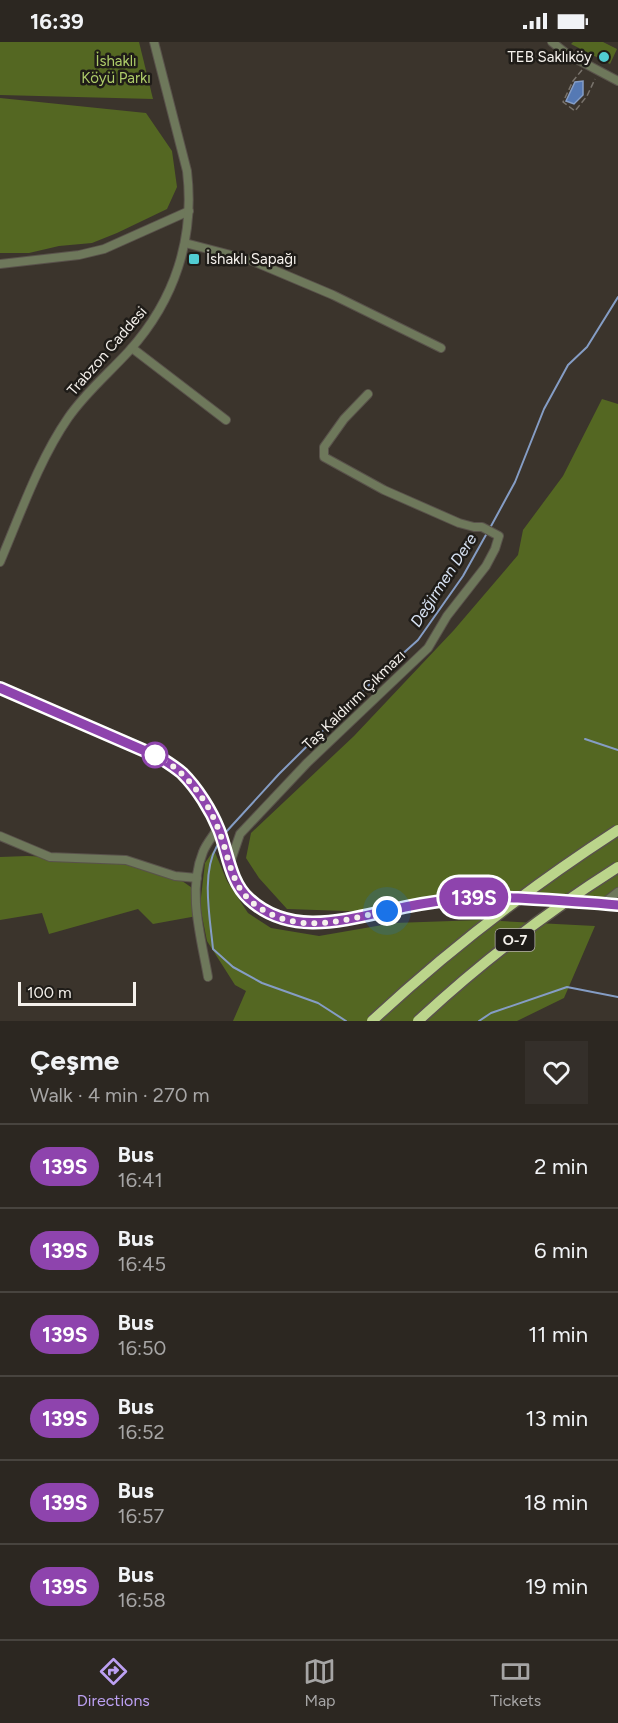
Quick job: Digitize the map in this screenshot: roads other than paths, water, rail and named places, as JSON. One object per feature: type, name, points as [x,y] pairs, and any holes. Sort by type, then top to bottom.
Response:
[{"type":"highway","name":"O-7","points":[[372,1021],[471,934],[528,891],[618,830]]},
{"type":"highway","name":"O-7","points":[[418,1021],[491,958],[618,867]]},
{"type":"street","name":"Trabzon Caddesi","points":[[0,562],[29,493],[67,418],[132,348],[157,316],[175,280],[185,243],[189,211],[187,171],[154,42]]},
{"type":"street","points":[[552,42],[567,54],[618,81]]},
{"type":"street","points":[[0,264],[79,255],[104,249],[189,211]]},
{"type":"street","points":[[185,243],[249,260],[333,295],[441,348]]},
{"type":"street","points":[[132,348],[226,420]]},
{"type":"street","name":"Taş Kaldırım Çıkmazı","points":[[230,864],[240,834],[307,763],[428,648],[447,616],[486,566],[499,536],[484,528],[474,528],[459,523],[384,490],[324,457],[324,447],[344,419],[368,394]]},
{"type":"street","points":[[0,688],[159,757],[181,772],[197,791],[218,828],[235,880],[249,899],[267,913],[285,920],[307,923],[335,921],[409,906],[479,897],[618,905]]},
{"type":"street","points":[[208,977],[197,916],[195,890],[203,851],[218,828]]},
{"type":"street","points":[[0,836],[50,857],[126,860],[175,876],[197,878]]},
{"type":"street","points":[[604,903],[618,892]]},
{"type":"water","points":[[583,81],[583,95],[574,104],[566,101],[575,82]]},
{"type":"waterway","name":"Değirmen Dere","points":[[490,528],[515,482],[544,409],[568,365],[587,347],[618,297]]},
{"type":"waterway","name":"Değirmen Dere","points":[[226,832],[279,774],[379,675],[418,640],[463,576],[487,533]]},
{"type":"waterway","points":[[585,739],[618,750]]},
{"type":"waterway","name":"Değirmen Dere","points":[[217,846],[212,857],[208,882],[213,949],[233,967],[262,983],[318,1003],[346,1021]]},
{"type":"waterway","name":"Değirmen Dere","points":[[479,1021],[491,1013],[567,987],[618,997]]},
{"type":"place","name":"TEB Saklıköy","points":[[604,57]]},
{"type":"place","name":"İshaklı Sapağı","points":[[194,259]]},
{"type":"park label","name":"İshaklı Köyü Parkı","points":[[116,70]]}]
